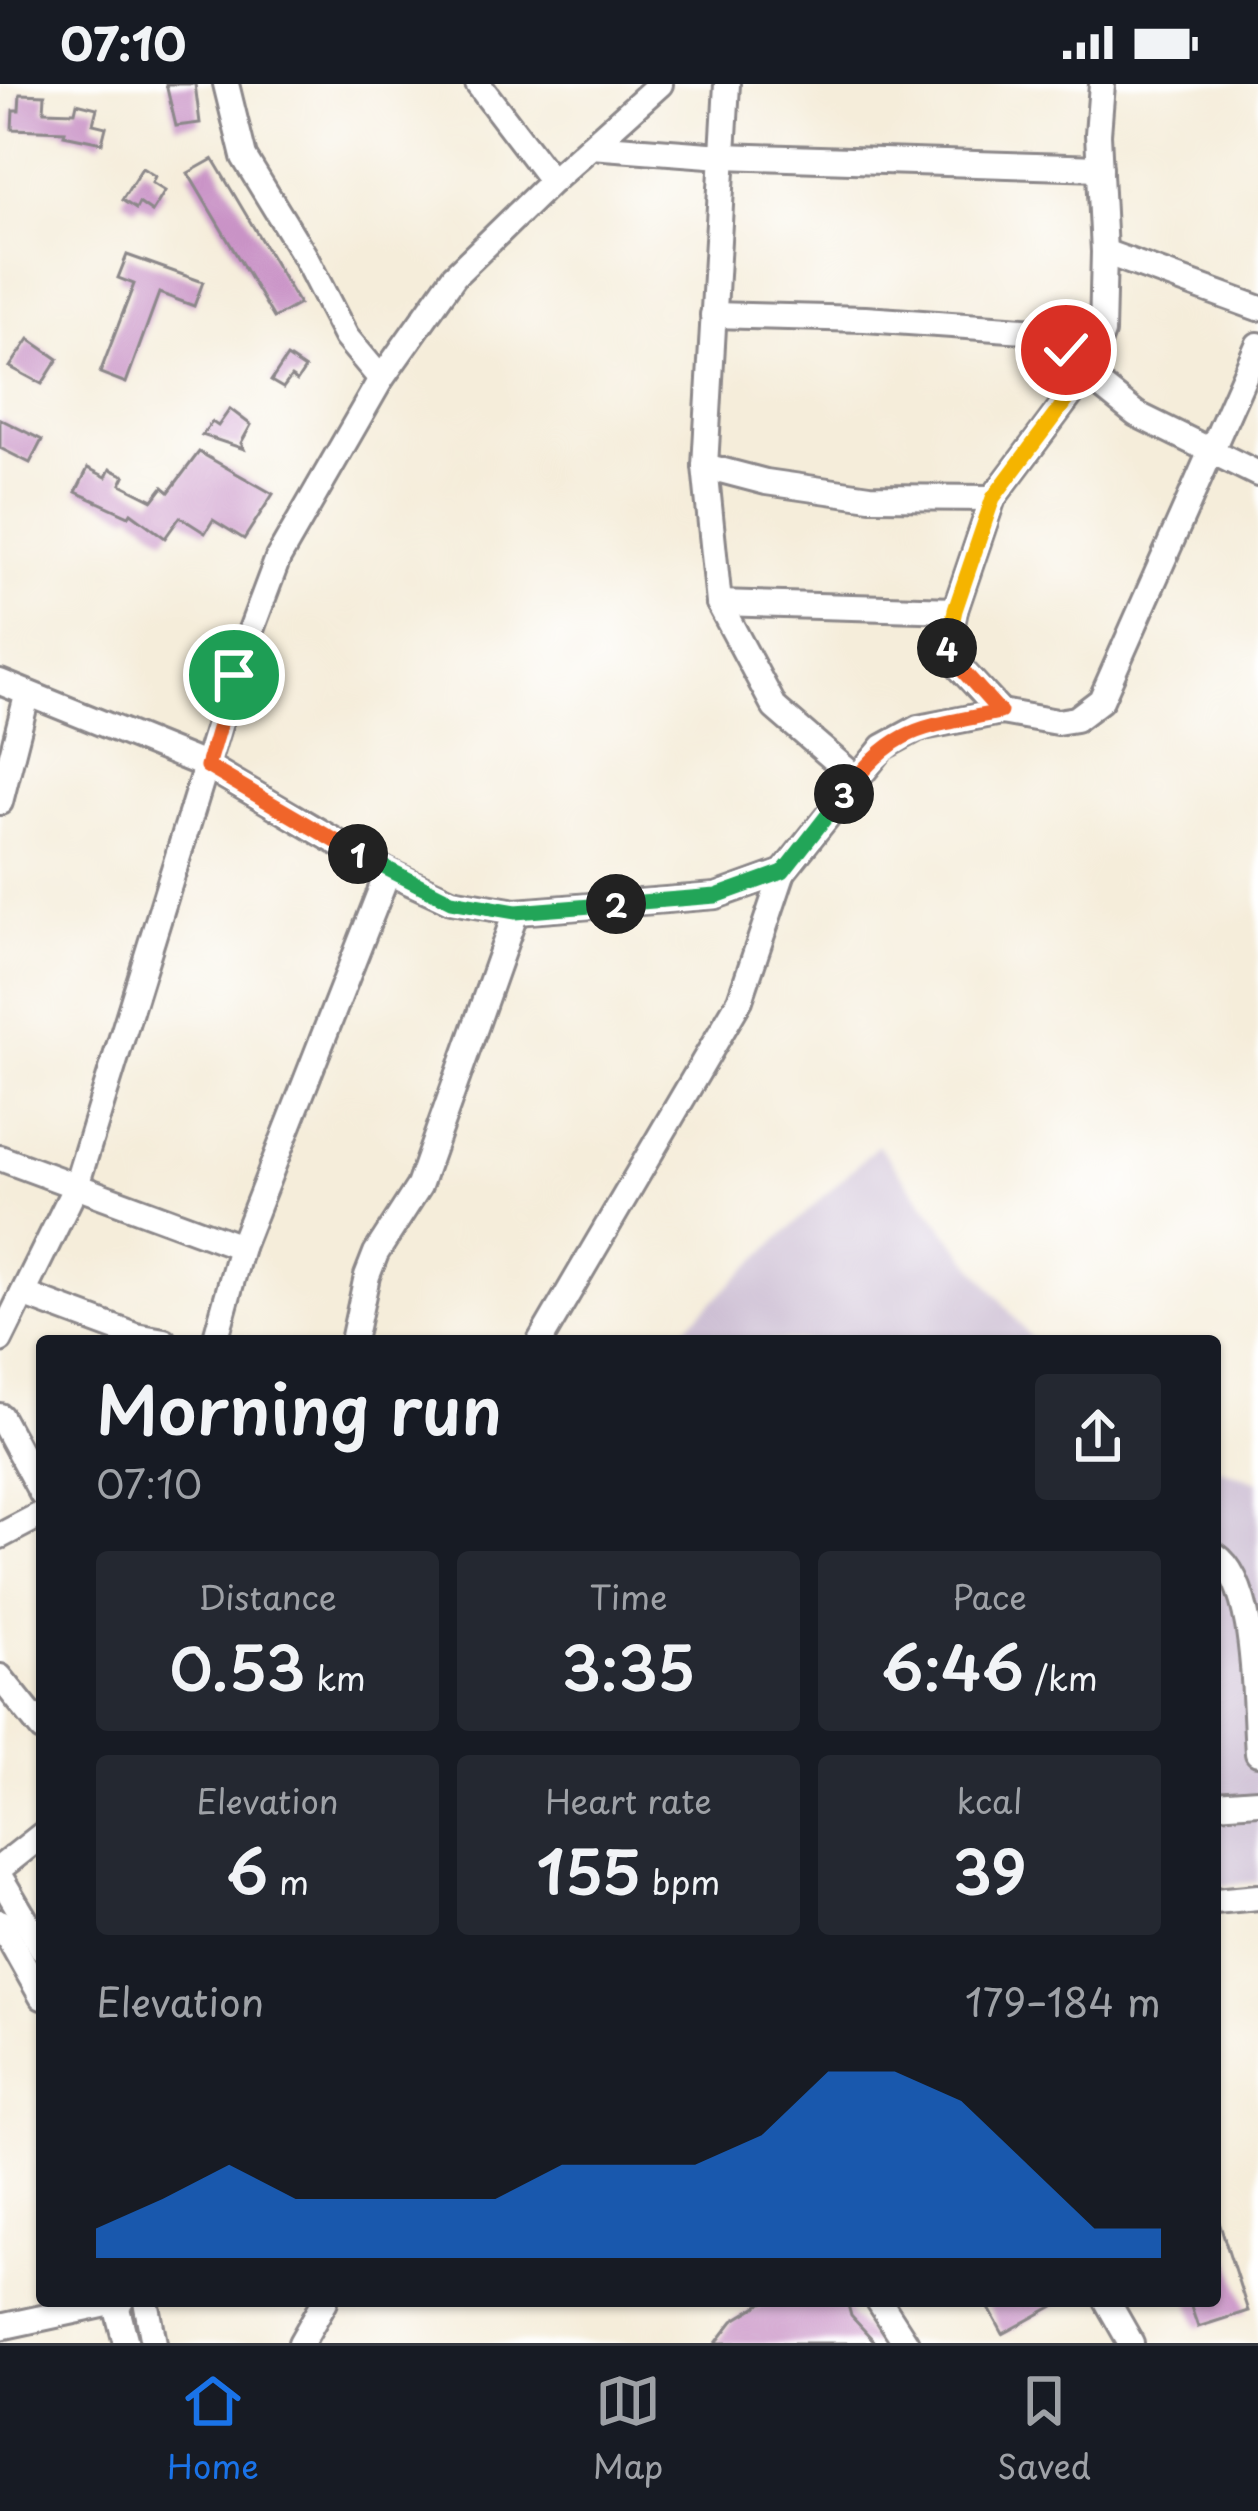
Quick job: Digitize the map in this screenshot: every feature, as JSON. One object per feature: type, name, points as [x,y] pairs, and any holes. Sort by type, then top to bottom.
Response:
[{"type":"street","points":[[226,84],[244,157],[304,255],[346,337],[382,379]]},
{"type":"street","points":[[478,84],[552,181]]},
{"type":"street","points":[[0,1340],[76,1186],[234,675],[278,559],[382,379],[454,276],[659,84]]},
{"type":"street","points":[[727,84],[705,466],[719,603],[775,708],[856,778]]},
{"type":"street","points":[[1000,712],[946,652],[955,610],[993,498],[1086,374],[1102,333],[1104,252],[1096,85]]},
{"type":"street","points":[[590,146],[722,156],[1100,168]]},
{"type":"street","points":[[1104,252],[1258,308]]},
{"type":"street","points":[[713,315],[1038,331],[1136,414],[1258,474]]},
{"type":"street","points":[[544,1335],[740,1000],[783,872],[883,747],[918,728],[1000,712],[1057,722],[1076,718],[1101,700],[1258,345]]},
{"type":"street","points":[[705,466],[766,482],[869,497],[993,498]]},
{"type":"street","points":[[719,603],[955,610]]},
{"type":"street","points":[[0,682],[207,766],[388,872],[451,901],[516,912],[716,896],[783,872]]},
{"type":"street","points":[[0,802],[27,696]]},
{"type":"street","points":[[217,1335],[241,1247],[388,872]]},
{"type":"street","points":[[353,1335],[367,1276],[376,1253],[419,1186],[516,912]]},
{"type":"street","points":[[0,1158],[241,1247]]},
{"type":"street","points":[[23,1294],[133,1335]]},
{"type":"street","points":[[0,1416],[36,1483]]},
{"type":"street","points":[[0,1536],[36,1517]]},
{"type":"street","points":[[1221,1559],[1246,1606],[1258,1753]]},
{"type":"street","points":[[0,1677],[36,1722]]},
{"type":"street","points":[[1221,1804],[1258,1801]]},
{"type":"street","points":[[36,1840],[0,1873],[36,1937]]},
{"type":"street","points":[[1221,1900],[1258,1897]]},
{"type":"street","points":[[0,1922],[36,1977]]},
{"type":"street","points":[[0,2327],[90,2307]]},
{"type":"street","points":[[118,2307],[126,2343]]},
{"type":"street","points":[[147,2307],[154,2343]]},
{"type":"street","points":[[302,2343],[319,2307]]},
{"type":"street","points":[[883,2307],[906,2343]]},
{"type":"street","points":[[1110,2307],[1130,2343]]},
{"type":"shaded area","points":[[878,1145],[1028,1335],[677,1335]]},
{"type":"shaded area","points":[[1221,1469],[1258,1482],[1258,1882],[1221,1885]]},
{"type":"building","points":[[166,84],[195,84],[200,123],[176,126]]},
{"type":"building","points":[[20,94],[45,95],[44,111],[75,112],[77,103],[97,108],[93,124],[106,127],[102,143],[64,135],[65,131],[12,129]]},
{"type":"building","points":[[213,159],[299,304],[274,318],[188,173]]},
{"type":"building","points":[[142,168],[165,191],[152,212],[122,200]]},
{"type":"building","points":[[127,255],[203,282],[194,306],[159,293],[126,383],[100,373],[134,284],[118,278]]},
{"type":"building","points":[[29,339],[58,359],[42,384],[10,367]]},
{"type":"building","points":[[287,357],[305,369],[297,381],[291,377],[283,388],[271,381]]},
{"type":"building","points":[[230,409],[251,425],[241,443],[244,449],[202,435],[212,422],[218,426]]},
{"type":"building","points":[[0,419],[42,440],[30,463],[0,448]]},
{"type":"building","points":[[199,452],[273,494],[244,539],[213,520],[205,533],[180,517],[165,538],[131,513],[76,492],[88,468],[106,477],[110,469],[125,476],[121,484],[153,500],[163,487],[169,492]]},
{"type":"building","points":[[1221,2228],[1248,2311],[1198,2327],[1191,2307],[1221,2307]]},
{"type":"building","points":[[756,2307],[849,2307],[876,2343],[716,2343],[733,2321]]},
{"type":"building","points":[[988,2307],[1052,2307],[1003,2334]]},
{"type":"route","points":[[234,675],[207,766],[388,872],[451,901],[516,912],[716,896],[783,872],[883,747],[918,728],[1000,712],[946,652],[955,610],[993,498],[1086,374],[1066,350]]}]
